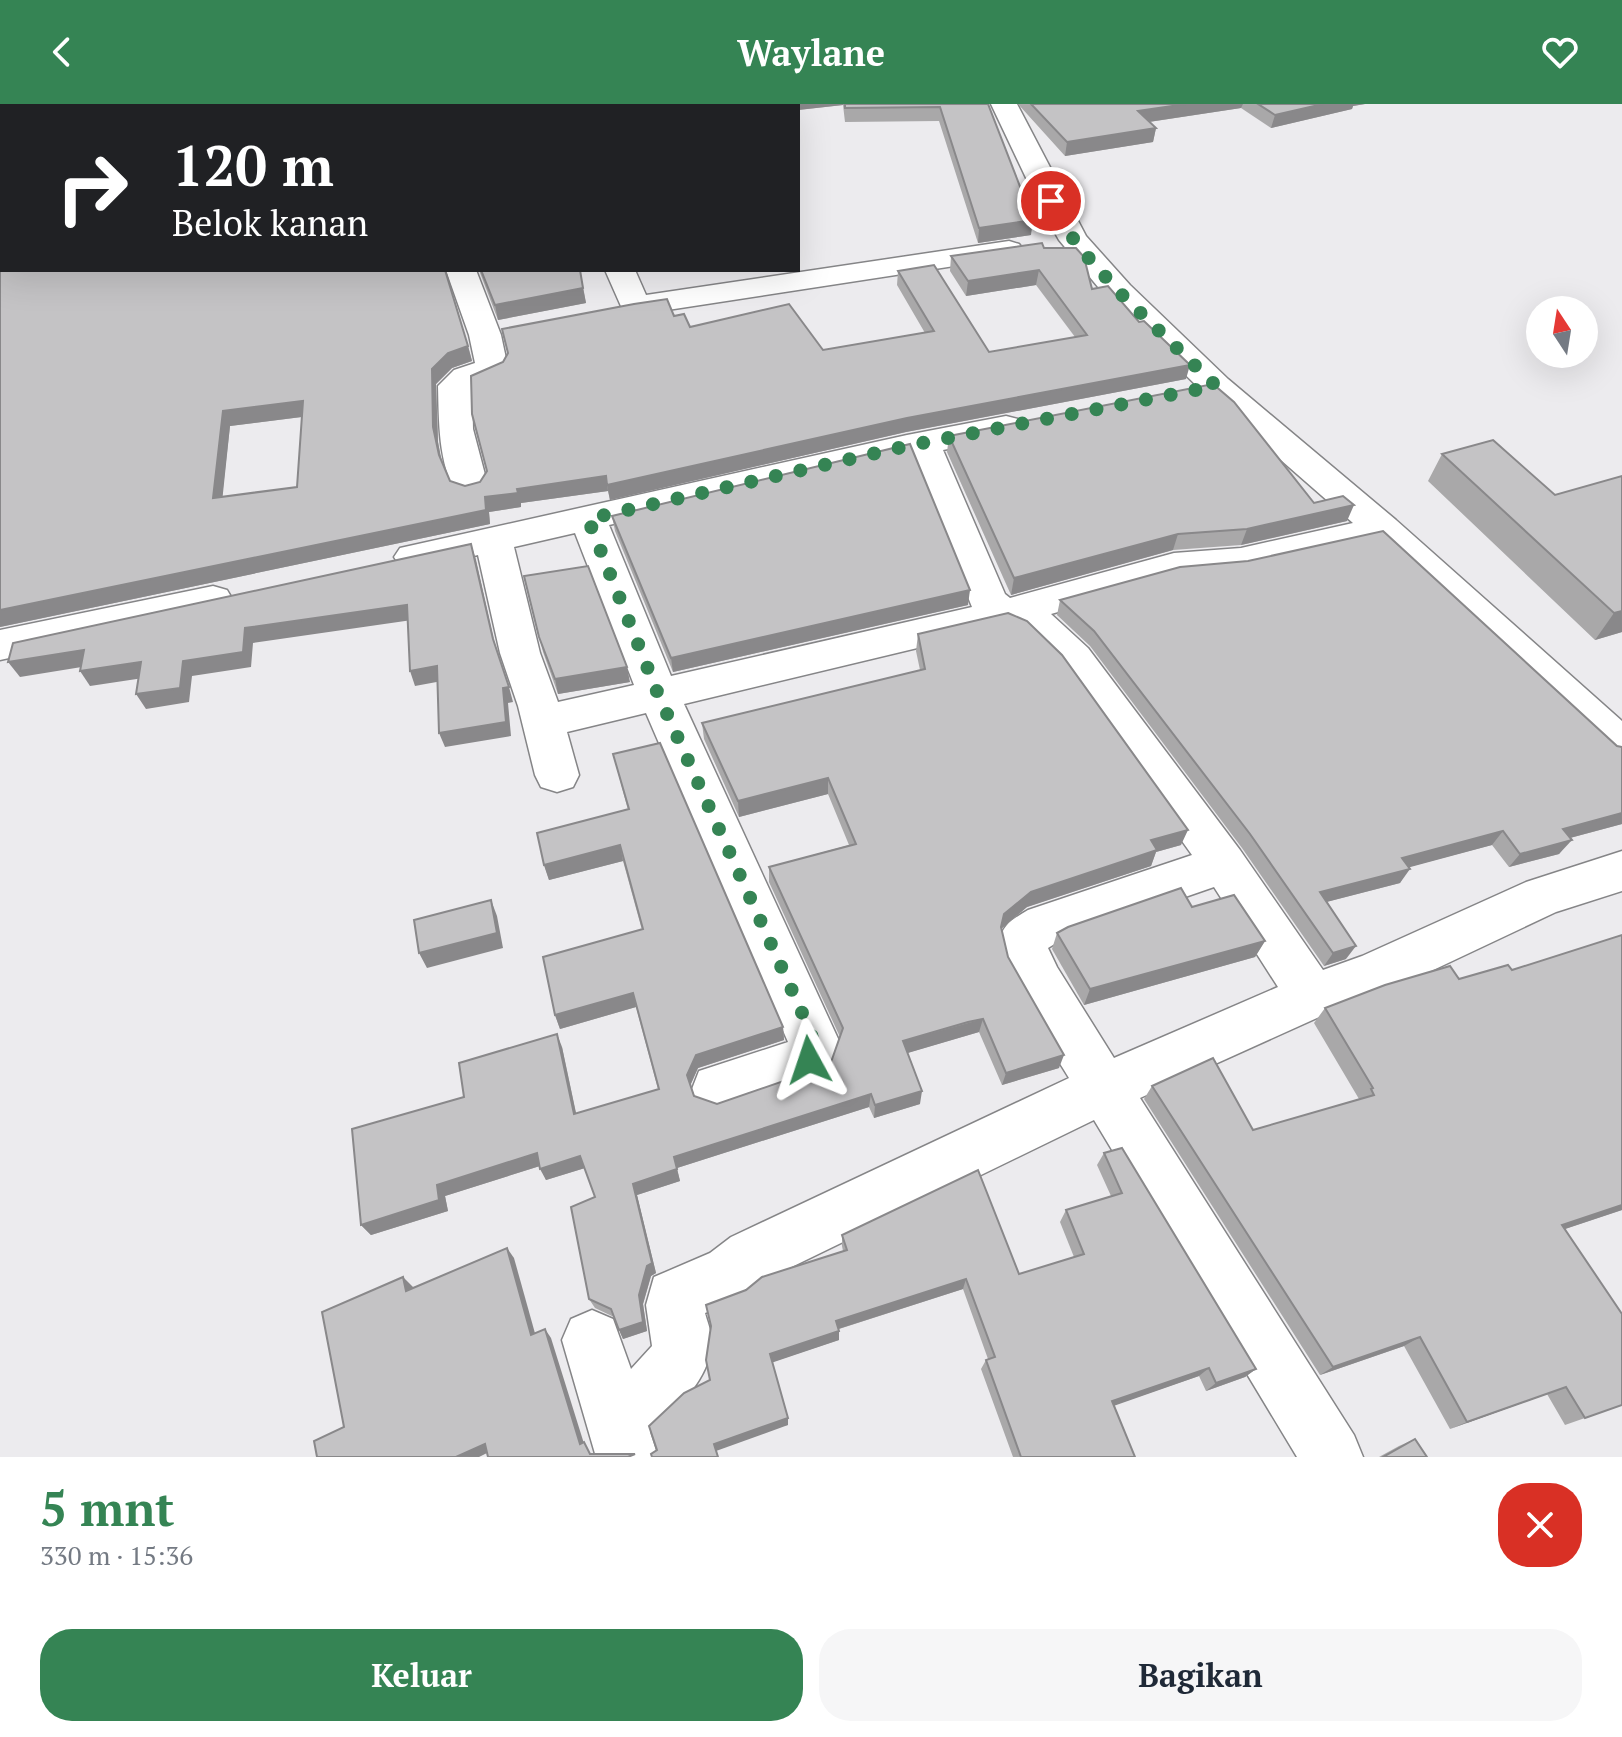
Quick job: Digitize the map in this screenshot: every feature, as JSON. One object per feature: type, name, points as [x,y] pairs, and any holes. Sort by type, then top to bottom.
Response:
[{"type":"street","points":[[1004,104],[1051,201],[1074,240],[1119,292],[1216,386],[1383,529],[1622,746]]},
{"type":"street","points":[[620,272],[620,309],[1074,240]]},
{"type":"street","points":[[462,272],[500,332],[492,368],[466,377],[455,386],[456,429],[470,486]]},
{"type":"street","points":[[1169,395],[1216,386]]},
{"type":"street","points":[[383,564],[923,443],[1046,419]]},
{"type":"street","points":[[923,443],[989,602],[1006,613],[1039,625],[1074,659],[1224,864],[1312,996]]},
{"type":"street","points":[[588,519],[658,694],[814,1043],[809,1060],[718,1089]]},
{"type":"street","points":[[542,722],[1006,613],[1174,566],[1241,561],[1383,529]]},
{"type":"street","points":[[493,540],[520,653],[557,775]]},
{"type":"street","points":[[0,645],[244,593]]},
{"type":"street","points":[[1224,864],[1045,925],[1024,938],[1024,954],[1332,1457]]},
{"type":"street","points":[[622,1438],[676,1360],[682,1341],[673,1314],[675,1298],[695,1287],[726,1277],[751,1257],[1105,1088],[1312,996],[1376,973],[1543,896],[1622,871]]},
{"type":"street","points":[[592,1340],[622,1438]]},
{"type":"building","points":[[845,104],[988,104],[1033,220],[979,228],[940,107],[845,108]]},
{"type":"building","points":[[1031,104],[1186,104],[1138,111],[1156,128],[1067,142]]},
{"type":"building","points":[[1258,104],[1323,104],[1275,115]]},
{"type":"building","points":[[1042,243],[1044,248],[1076,248],[1084,257],[1092,289],[1108,286],[1139,322],[1144,321],[1190,365],[907,418],[607,485],[606,476],[517,489],[518,493],[485,497],[486,510],[0,610],[0,272],[446,272],[468,346],[448,353],[432,369],[433,427],[439,455],[450,481],[465,486],[480,482],[487,471],[472,414],[471,376],[503,362],[508,353],[502,329],[667,299],[674,316],[684,314],[690,327],[789,304],[823,350],[934,331],[898,271],[934,265],[989,352],[1087,335],[1039,270],[968,281],[951,256]],"holes":[[[303,401],[297,487],[213,498],[223,411]]]},
{"type":"building","points":[[482,272],[580,272],[583,288],[495,305]]},
{"type":"building","points":[[1213,384],[1234,402],[1314,503],[1343,496],[1354,505],[1247,529],[1178,534],[1014,578],[949,436]]},
{"type":"building","points":[[1493,440],[1555,495],[1622,476],[1622,611],[1614,613],[1442,454]]},
{"type":"building","points":[[910,444],[970,590],[671,658],[612,516]]},
{"type":"building","points":[[1383,531],[1617,746],[1622,747],[1622,813],[1563,829],[1572,840],[1520,854],[1503,831],[1402,858],[1410,869],[1320,892],[1356,946],[1333,953],[1250,834],[1094,631],[1060,600],[1180,567],[1248,561]]},
{"type":"building","points":[[471,544],[493,639],[509,687],[503,688],[506,722],[439,733],[437,666],[410,671],[407,605],[245,628],[243,652],[183,661],[180,688],[136,694],[141,662],[80,671],[84,650],[8,662],[13,643]]},
{"type":"building","points":[[588,566],[627,667],[555,679],[539,637],[524,576]]},
{"type":"building","points":[[1008,613],[1027,621],[1062,655],[1188,830],[1151,840],[1157,850],[1031,892],[1004,914],[1001,927],[1008,957],[1064,1055],[1006,1073],[983,1019],[968,1022],[903,1041],[922,1091],[875,1105],[871,1094],[674,1157],[677,1169],[633,1184],[652,1263],[647,1266],[639,1295],[643,1322],[619,1330],[611,1309],[589,1299],[571,1207],[595,1197],[580,1156],[540,1169],[537,1153],[437,1185],[439,1200],[361,1225],[352,1129],[464,1097],[459,1063],[557,1034],[574,1114],[659,1089],[633,993],[555,1015],[543,957],[643,929],[620,845],[544,865],[537,833],[629,809],[613,754],[660,743],[783,1027],[696,1055],[687,1075],[694,1096],[717,1104],[830,1065],[843,1028],[769,867],[856,844],[828,778],[738,801],[702,723],[925,669],[918,634]]},
{"type":"building","points":[[1181,888],[1192,907],[1234,895],[1265,941],[1090,989],[1057,933]]},
{"type":"building","points":[[491,900],[497,933],[419,953],[414,920]]},
{"type":"building","points":[[1622,935],[1622,1205],[1562,1225],[1622,1314],[1622,1405],[1585,1418],[1566,1387],[1467,1422],[1420,1337],[1333,1367],[1152,1086],[1213,1058],[1253,1130],[1374,1095],[1373,1088],[1325,1008],[1385,985],[1450,966],[1459,979],[1508,965],[1512,970]]},
{"type":"building","points":[[1122,1148],[1256,1369],[1216,1383],[1209,1368],[1112,1401],[1135,1457],[1021,1457],[986,1360],[995,1357],[966,1279],[836,1321],[839,1331],[770,1354],[788,1418],[714,1444],[718,1457],[652,1457],[651,1454],[657,1450],[649,1426],[684,1393],[710,1380],[706,1360],[711,1326],[706,1305],[746,1290],[762,1277],[847,1250],[842,1235],[978,1170],[1019,1274],[1084,1254],[1066,1210],[1122,1193],[1104,1153]]},
{"type":"building","points":[[507,1248],[531,1335],[545,1329],[580,1444],[584,1442],[590,1454],[635,1454],[628,1457],[488,1457],[485,1444],[456,1457],[317,1457],[314,1441],[344,1427],[322,1312],[403,1277],[406,1291]]},
{"type":"building","points":[[1415,1439],[1427,1457],[1383,1457]]},
{"type":"route","points":[[809,1060],[814,1043],[808,1026],[658,694],[588,519],[907,446],[1216,386],[1119,292],[1077,245],[1051,201]]}]
